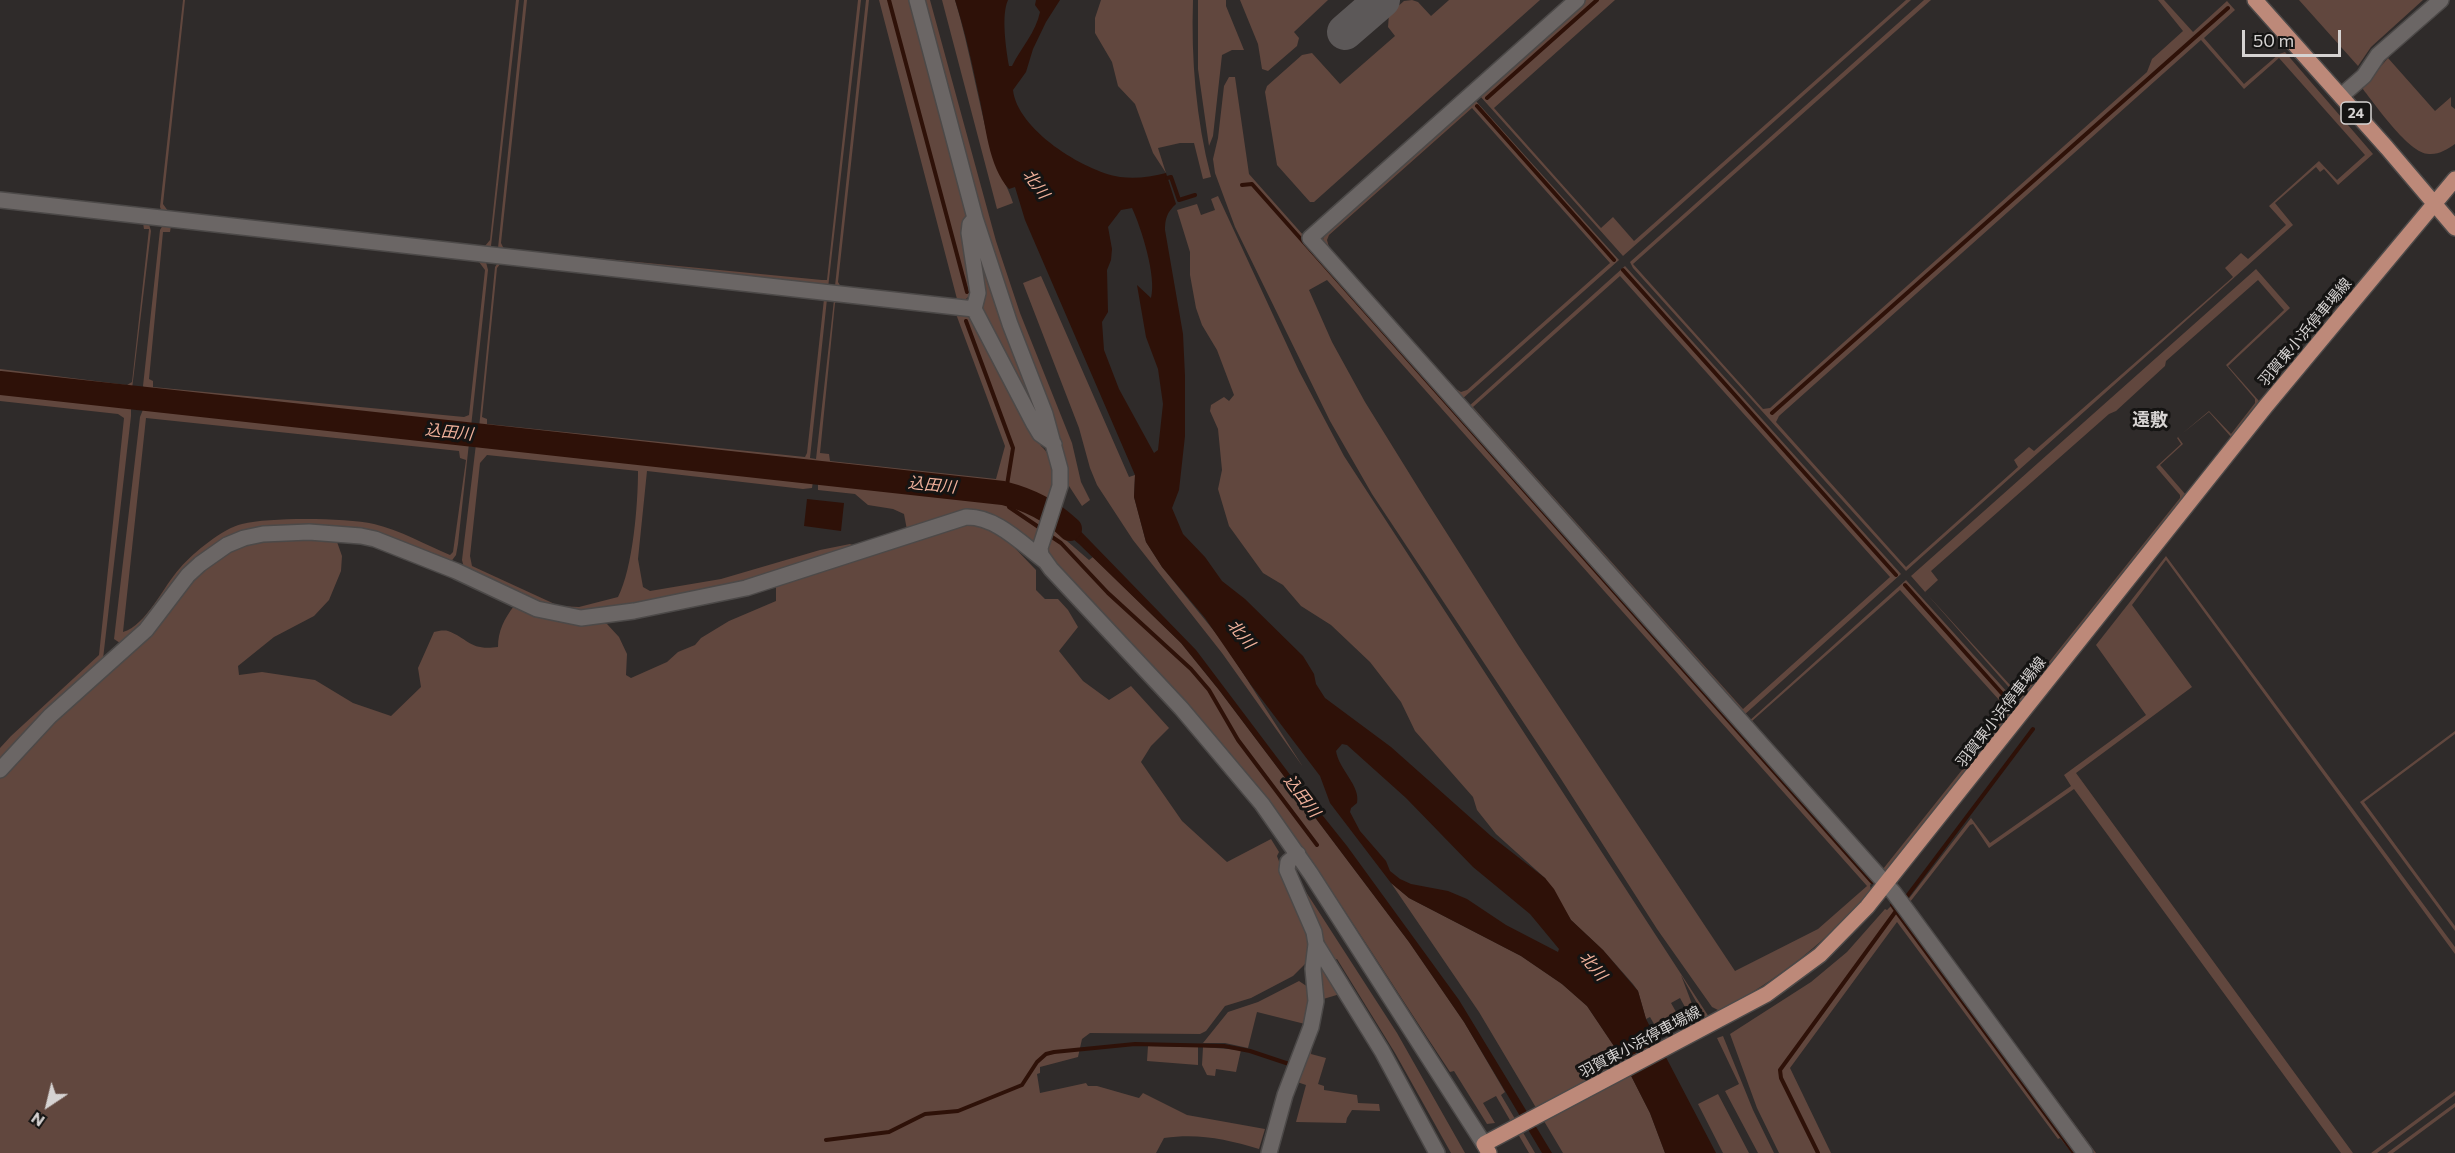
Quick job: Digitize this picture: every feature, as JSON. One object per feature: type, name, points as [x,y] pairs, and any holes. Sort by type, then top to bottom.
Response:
[{"type":"main road","name":"24","points":[[2255,0],[2455,228]]},
{"type":"main road","name":"羽賀東小浜停車場線","points":[[1487,1149],[1500,1136],[1767,994],[1803,968],[1854,922],[2266,406],[2455,179]]},
{"type":"street","points":[[917,0],[975,218],[1010,324],[1054,444],[1061,478],[1056,501],[1040,548],[1045,561]]},
{"type":"street","points":[[1577,0],[1310,238],[1886,884],[2085,1153]]},
{"type":"street","points":[[2341,96],[2364,76],[2378,55],[2441,0]]},
{"type":"street","points":[[0,200],[974,309]]},
{"type":"street","points":[[975,218],[970,224],[969,233],[978,293],[974,309],[1034,424],[1040,434],[1054,444]]},
{"type":"street","points":[[0,770],[50,716],[146,630],[188,575],[200,564],[227,545],[263,534],[309,532],[375,539],[456,571],[537,609],[581,618],[633,611],[746,588],[785,577],[941,523],[974,517],[991,522],[1045,561],[1212,743],[1262,804],[1298,854],[1487,1149]]},
{"type":"street","points":[[1269,1153],[1285,1095],[1311,1027],[1316,1001],[1312,969],[1316,944],[1314,932],[1287,870],[1288,862],[1298,854]]},
{"type":"street","points":[[1316,944],[1382,1051],[1437,1153]]},
{"type":"shaded area","points":[[183,0],[185,0],[163,204],[168,211],[485,246],[490,240],[516,0],[519,0],[491,246],[489,248],[162,212],[160,207]]},
{"type":"shaded area","points":[[524,0],[527,0],[501,243],[504,249],[498,248]]},
{"type":"shaded area","points":[[858,0],[861,0],[828,288],[515,250],[827,280]]},
{"type":"shaded area","points":[[866,0],[869,0],[838,282],[841,287],[835,286]]},
{"type":"shaded area","points":[[879,0],[911,0],[968,216],[971,294],[963,302],[853,288],[957,299]]},
{"type":"shaded area","points":[[923,0],[930,0],[996,241],[1020,313],[1072,443],[1081,482],[1090,500],[1082,506],[1069,486],[1066,468],[999,278]]},
{"type":"shaded area","points":[[942,0],[955,0],[992,153],[1013,203],[997,209]]},
{"type":"shaded area","points":[[1101,0],[1193,0],[1196,89],[1211,177],[1203,179],[1194,143],[1180,143],[1158,148],[1166,173],[1153,153],[1135,104],[1118,86],[1112,62],[1095,33],[1095,18]]},
{"type":"shaded area","points":[[1198,0],[1226,0],[1226,6],[1244,50],[1232,50],[1222,55],[1213,136],[1209,146],[1198,69]]},
{"type":"shaded area","points":[[1240,0],[1328,0],[1294,32],[1299,38],[1297,46],[1268,71],[1262,69],[1258,44]]},
{"type":"shaded area","points":[[1449,0],[1540,0],[1314,202],[1310,202],[1277,165],[1265,92],[1267,86],[1302,55],[1312,53],[1340,84],[1395,36],[1388,27],[1389,14],[1404,1],[1418,2],[1431,16]]},
{"type":"shaded area","points":[[1586,0],[1615,0],[1494,108],[1601,228],[1613,217],[1634,241],[1906,0],[1911,0],[1623,256],[1480,96]]},
{"type":"shaded area","points":[[1924,0],[1931,0],[1633,264],[1763,409],[1770,408],[2147,72],[2152,59],[2183,31],[2158,0],[2164,0],[2193,32],[2227,1],[2235,10],[2204,38],[2244,84],[2279,54],[2285,52],[2373,154],[2338,185],[2324,169],[2320,172],[2316,167],[2275,203],[2293,225],[1906,571],[1630,262]],"holes":[[[2201,40],[2244,89],[2279,58],[2365,155],[2337,180],[2319,161],[2269,206],[2286,225],[2248,259],[2241,253],[2225,268],[2233,277],[2034,451],[2029,447],[2014,460],[2018,467],[1906,567],[1776,422],[1779,416]]]},
{"type":"shaded area","points":[[2299,0],[2423,0],[2371,47],[2358,66]]},
{"type":"shaded area","points":[[2388,58],[2435,111],[2451,97],[2451,106],[2455,109],[2455,144],[2436,154],[2421,152],[2402,137],[2375,105],[2362,88]]},
{"type":"shaded area","points":[[1229,77],[1235,77],[1249,174],[1875,880],[1870,885],[1871,890],[1838,926],[1801,958],[1742,999],[1720,1011],[1712,1007],[1657,929],[1561,779],[1372,494],[1330,421],[1235,227],[1215,173],[1213,159],[1218,138],[1224,86]],"holes":[[[1327,280],[1867,886],[1818,929],[1735,971],[1518,645],[1427,502],[1365,402],[1332,342],[1309,290]]]},
{"type":"shaded area","points":[[1475,100],[1619,260],[1461,400],[1325,246],[1323,239],[1326,233]],"holes":[[[1472,108],[1610,263],[1467,390],[1461,392],[1329,247],[1327,240],[1329,235]]]},
{"type":"shaded area","points":[[1218,196],[1299,371],[1344,456],[1709,1017],[1706,1019],[1681,975],[1692,1004],[1685,1007],[1680,998],[1671,1003],[1683,1024],[1661,1036],[1650,1017],[1646,1019],[1638,991],[1633,984],[1603,950],[1571,920],[1545,878],[1496,834],[1477,810],[1473,797],[1415,731],[1401,702],[1370,662],[1331,625],[1301,606],[1283,585],[1263,573],[1229,526],[1218,489],[1222,470],[1218,429],[1210,411],[1211,405],[1224,397],[1229,401],[1234,395],[1217,350],[1202,325],[1196,308],[1190,275],[1190,252],[1177,210],[1197,204],[1201,215],[1215,210],[1211,199]]},
{"type":"shaded area","points":[[143,223],[149,224],[151,231],[132,389],[0,375],[0,369],[127,385],[132,382],[149,229],[144,229]]},
{"type":"shaded area","points":[[163,225],[482,259],[486,262],[488,270],[471,427],[145,391],[143,386],[160,230]],"holes":[[[171,226],[479,262],[485,270],[469,415],[464,417],[153,387],[153,381],[149,379],[163,232],[170,232]]]},
{"type":"shaded area","points":[[973,231],[1043,427],[980,309]]},
{"type":"shaded area","points":[[499,261],[827,299],[810,458],[816,459],[834,300],[838,300],[835,303],[820,453],[829,454],[830,461],[996,479],[1005,446],[956,314],[915,309],[967,315],[972,318],[1041,446],[1050,458],[1053,478],[1049,500],[1028,491],[997,485],[479,428],[495,267]],"holes":[[[501,263],[824,299],[805,457],[487,424],[487,419],[482,417],[497,268]]]},
{"type":"shaded area","points":[[1625,266],[1901,574],[1743,716],[1468,407]],"holes":[[[1620,276],[1890,577],[1743,709],[1473,407]]]},
{"type":"shaded area","points":[[2256,269],[2290,308],[2228,366],[2259,401],[2231,437],[2209,412],[2182,434],[2209,411],[2231,434],[2255,403],[2255,399],[2226,365],[2284,310],[2258,280],[2166,361],[2165,366],[2116,411],[2109,414],[1931,571],[1938,580],[1925,592],[1911,576]]},
{"type":"shaded area","points":[[1041,276],[1129,477],[1135,475],[1134,497],[1146,542],[1162,567],[1223,642],[1303,767],[1222,653],[1133,540],[1097,485],[1079,428],[1023,283]]},
{"type":"shaded area","points":[[0,391],[131,406],[131,416],[103,659],[0,761],[0,748],[11,736],[99,655],[124,418],[118,414],[0,401]]},
{"type":"shaded area","points":[[144,407],[469,443],[456,555],[450,563],[395,541],[242,534],[120,643],[114,639],[140,417]],"holes":[[[146,418],[459,451],[460,458],[466,460],[453,552],[450,555],[393,530],[361,522],[289,519],[242,524],[226,530],[192,555],[174,575],[147,614],[123,632]]]},
{"type":"shaded area","points":[[2178,437],[2183,444],[2160,465],[2186,495],[2021,701],[1927,594],[2021,697],[2180,498],[2180,495],[2156,467],[2181,444]]},
{"type":"shaded area","points":[[476,444],[813,481],[812,488],[803,489],[647,471],[638,559],[643,587],[650,591],[721,579],[820,550],[850,544],[857,547],[744,583],[581,614],[553,610],[464,568],[462,560]],"holes":[[[487,455],[638,471],[636,518],[631,553],[618,597],[579,607],[559,606],[472,566],[470,556],[480,463]]]},
{"type":"shaded area","points":[[818,482],[991,498],[1025,507],[1043,517],[1034,540],[1030,542],[997,520],[907,530],[904,514],[893,509],[868,505],[855,494],[818,490]]},
{"type":"shaded area","points":[[962,523],[987,526],[1011,544],[1036,570],[1036,590],[1045,599],[1058,599],[1068,610],[1078,627],[1059,651],[1083,681],[1109,700],[1131,686],[1169,728],[1151,746],[1141,762],[1182,821],[1227,862],[1271,839],[1279,852],[1277,856],[1308,934],[1306,963],[1293,976],[1251,998],[1225,1006],[1206,1031],[1200,1034],[1090,1033],[1082,1039],[1078,1057],[1040,1067],[1040,1073],[1037,1074],[1040,1093],[1086,1083],[1088,1086],[1097,1086],[1139,1098],[1143,1093],[1187,1115],[1265,1129],[1259,1149],[1223,1140],[1189,1136],[1164,1138],[1156,1153],[0,1153],[0,778],[193,578],[230,550],[268,539],[336,539],[342,556],[341,571],[329,600],[314,616],[274,637],[238,666],[239,675],[262,672],[315,680],[353,703],[391,716],[421,687],[418,668],[434,632],[448,631],[475,646],[498,647],[502,625],[514,606],[589,623],[607,624],[619,637],[627,654],[626,675],[631,678],[667,662],[678,652],[695,645],[701,638],[729,621],[776,601],[776,584]]},
{"type":"shaded area","points":[[1053,529],[1089,560],[1093,557],[1181,643],[1219,690],[1409,942],[1464,1022],[1505,1092],[1501,1095],[1535,1153],[1529,1153],[1496,1096],[1483,1103],[1495,1123],[1487,1124],[1454,1071],[1450,1072],[1338,901],[1268,801],[1191,708],[1053,561],[1046,548]]},
{"type":"shaded area","points":[[2166,556],[2455,947],[2455,954],[2166,560],[2132,605],[2192,687],[2076,773],[2353,1153],[2341,1153],[2074,789],[1989,848],[1973,824],[1970,825],[1910,902],[2096,1153],[2091,1153],[1907,901],[1971,818],[1990,843],[2071,786],[2064,775],[2146,715],[2096,645]]},
{"type":"shaded area","points":[[1906,580],[2018,704],[1884,873],[1748,722]],"holes":[[[1900,590],[2009,711],[1883,869],[1752,721]]]},
{"type":"shaded area","points":[[2455,731],[2455,734],[2364,802],[2455,926],[2455,931],[2360,802]]},
{"type":"shaded area","points":[[1297,878],[1397,1033],[1465,1153],[1451,1153],[1395,1053],[1337,959],[1333,961]]},
{"type":"shaded area","points":[[1391,883],[1409,898],[1521,956],[1562,984],[1587,1006],[1622,1058],[1650,1113],[1665,1153],[1563,1153],[1479,1012]]},
{"type":"shaded area","points":[[1894,903],[2079,1153],[2072,1153],[2060,1138],[2058,1139],[1897,922],[1790,1068],[1831,1153],[1779,1153],[1757,1108],[1730,1034],[1811,982],[1847,952],[1885,909],[1887,910]]},
{"type":"shaded area","points":[[1319,961],[1340,994],[1320,1000]]},
{"type":"shaded area","points":[[1299,981],[1308,987],[1311,999],[1305,1024],[1257,1012],[1248,1048],[1225,1043],[1203,1043],[1228,1012],[1258,1002]]},
{"type":"shaded area","points":[[1723,1036],[1753,1110],[1774,1153],[1758,1153],[1725,1091],[1739,1084],[1717,1038]]},
{"type":"shaded area","points":[[1148,1046],[1198,1047],[1198,1065],[1147,1061]]},
{"type":"shaded area","points":[[1308,1046],[1312,1047],[1311,1054],[1326,1058],[1318,1084],[1324,1086],[1324,1090],[1357,1095],[1358,1103],[1379,1104],[1380,1111],[1352,1110],[1346,1123],[1296,1122],[1306,1085],[1294,1081]]},
{"type":"shaded area","points":[[1203,1047],[1241,1050],[1236,1072],[1216,1069],[1215,1076],[1207,1075],[1202,1065]]},
{"type":"shaded area","points":[[2455,1091],[2455,1095],[2377,1153],[2371,1153]]},
{"type":"shaded area","points":[[1718,1094],[1749,1153],[1723,1153],[1698,1104]]},
{"type":"shaded area","points":[[2455,1103],[2455,1107],[2393,1153],[2387,1153]]},
{"type":"water","name":"北川","points":[[955,0],[1008,0],[1005,32],[1009,66],[1012,66],[1038,19],[1040,12],[1035,5],[1036,0],[1060,0],[1033,49],[1026,72],[1013,90],[1017,105],[1026,119],[1054,146],[1088,166],[1126,178],[1166,173],[1176,204],[1167,216],[1165,230],[1183,334],[1185,376],[1185,436],[1179,490],[1172,508],[1183,534],[1205,557],[1222,581],[1245,599],[1303,656],[1325,698],[1391,747],[1491,836],[1545,878],[1554,889],[1571,920],[1603,950],[1638,991],[1646,1019],[1716,1153],[1665,1153],[1650,1113],[1622,1058],[1587,1006],[1562,984],[1521,956],[1409,898],[1391,883],[1330,803],[1320,776],[1251,685],[1205,618],[1162,567],[1146,542],[1134,497],[1135,475],[1025,220],[1015,187],[1009,189],[996,169]],"holes":[[[1132,208],[1144,239],[1152,278],[1151,298],[1137,285],[1146,337],[1158,369],[1163,404],[1158,450],[1154,453],[1119,389],[1104,350],[1102,322],[1108,312],[1107,270],[1112,249],[1108,227],[1121,210]],[[1342,744],[1347,745],[1406,798],[1473,867],[1530,914],[1559,949],[1558,952],[1506,925],[1467,899],[1448,891],[1411,884],[1390,871],[1386,861],[1360,831],[1350,812],[1357,803],[1357,797],[1356,790],[1341,765],[1336,751]]]},
{"type":"water","points":[[807,499],[844,503],[841,531],[804,526]]},
{"type":"water","points":[[1060,510],[1196,650],[1347,846],[1459,1000],[1552,1153],[1542,1153],[1464,1022],[1409,942],[1219,690],[1181,643],[1079,544],[1055,524]]},
{"type":"waterway","points":[[889,0],[967,292]]},
{"type":"waterway","points":[[1487,98],[1597,0]]},
{"type":"waterway","points":[[1772,413],[2228,8]]},
{"type":"waterway","points":[[1477,106],[1614,260]]},
{"type":"waterway","points":[[1167,178],[1171,177],[1179,200],[1195,195]]},
{"type":"waterway","points":[[1242,185],[1252,184],[1872,882]]},
{"type":"waterway","points":[[1623,270],[1896,575]]},
{"type":"waterway","points":[[966,321],[1013,448],[1007,485],[1009,507],[1043,530]]},
{"type":"waterway","name":"込田川","points":[[0,383],[1003,493],[1039,506],[1070,529]]},
{"type":"waterway","points":[[1049,535],[1061,543],[1108,593],[1191,669],[1209,690],[1238,740],[1317,845]]},
{"type":"waterway","points":[[1905,585],[2015,708]]},
{"type":"waterway","points":[[1905,899],[2033,729]]},
{"type":"waterway","points":[[1818,1153],[1781,1078],[1780,1070],[1896,911],[1892,905]]},
{"type":"waterway","points":[[1898,908],[1896,911],[2074,1153]]},
{"type":"waterway","points":[[826,1140],[889,1132],[925,1114],[958,1111],[1022,1085],[1037,1062],[1046,1054],[1054,1052],[1135,1044],[1224,1046],[1250,1051],[1289,1064]]},
{"type":"taxiway","points":[[1345,32],[1382,0]]},
{"type":"district","name":"遠敷","points":[[2150,420]]}]
